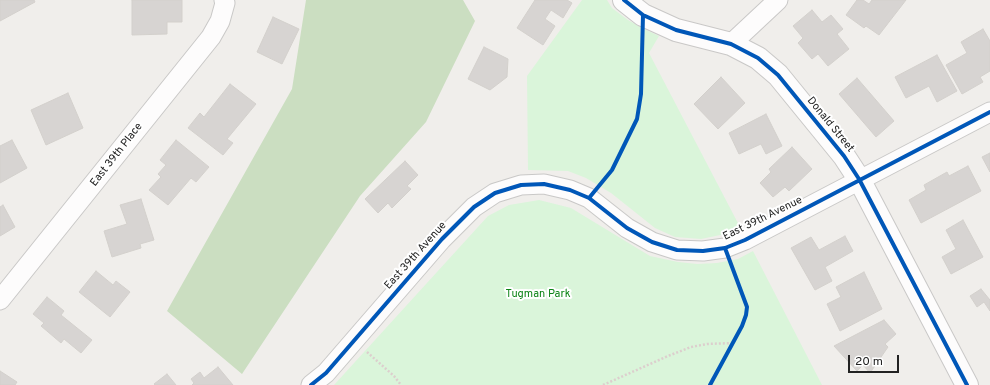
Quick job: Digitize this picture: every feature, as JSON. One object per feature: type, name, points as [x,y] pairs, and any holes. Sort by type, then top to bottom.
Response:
[{"type":"street","name":"Donald Street","points":[[624,0],[643,15],[676,30],[731,44],[758,58],[778,75],[844,156],[859,179],[967,385]]},
{"type":"street","points":[[731,44],[778,0]]},
{"type":"street","name":"East 39th Place","points":[[0,300],[211,37],[220,21],[225,2]]},
{"type":"street","name":"East 39th Avenue","points":[[311,385],[326,373],[442,239],[474,207],[495,193],[521,185],[544,184],[570,190],[589,198],[627,228],[652,242],[677,250],[703,251],[725,248],[745,240],[859,179],[990,112]]},
{"type":"path","points":[[729,349],[736,337]]},
{"type":"path","points":[[353,341],[394,376],[401,385]]},
{"type":"path","points":[[603,385],[691,347],[707,344],[733,343]]},
{"type":"green space","points":[[306,0],[463,0],[475,21],[426,122],[360,196],[242,374],[167,311],[292,89]]},
{"type":"green space","points":[[582,0],[607,0],[612,8],[628,20],[659,36],[649,53],[740,227],[725,234],[701,239],[675,237],[655,228],[611,193],[586,178],[568,171],[528,170],[527,76]]},
{"type":"green space","name":"Tugman Park","points":[[539,200],[571,208],[650,256],[678,262],[697,264],[717,263],[738,259],[753,251],[822,385],[334,385],[488,216],[509,205]]},
{"type":"building","points":[[0,0],[34,0],[35,2],[0,21]]},
{"type":"building","points":[[132,0],[182,0],[182,22],[167,22],[167,34],[132,35]]},
{"type":"building","points":[[535,0],[567,0],[572,3],[563,18],[551,10],[545,19],[555,26],[543,45],[517,28]]},
{"type":"building","points":[[857,0],[863,0],[869,4],[872,0],[906,0],[879,35],[866,26],[864,28],[846,15]]},
{"type":"building","points":[[812,10],[822,22],[831,15],[843,29],[837,34],[849,49],[828,66],[818,54],[812,59],[798,43],[803,38],[793,26]]},
{"type":"building","points":[[273,17],[299,29],[282,64],[257,52]]},
{"type":"building","points":[[983,29],[990,41],[990,71],[980,77],[983,82],[962,94],[946,65],[967,53],[961,42]]},
{"type":"building","points":[[484,47],[508,59],[507,77],[490,90],[468,79]]},
{"type":"building","points":[[937,55],[957,91],[937,102],[929,86],[906,98],[895,77]]},
{"type":"building","points":[[721,77],[745,103],[718,129],[694,104]]},
{"type":"building","points":[[857,78],[894,121],[876,137],[839,94]]},
{"type":"building","points":[[230,84],[256,104],[227,139],[233,143],[223,155],[188,128],[200,113],[204,117]]},
{"type":"building","points":[[68,93],[83,128],[46,145],[31,110]]},
{"type":"building","points":[[766,114],[782,146],[766,154],[761,144],[739,154],[729,133]]},
{"type":"building","points":[[12,140],[27,168],[0,183],[0,146]]},
{"type":"building","points":[[176,140],[209,167],[196,182],[191,178],[168,205],[149,190],[161,177],[158,174],[166,165],[160,160]]},
{"type":"building","points":[[792,147],[812,169],[789,191],[785,187],[773,197],[760,183],[771,172],[769,169]]},
{"type":"building","points":[[990,153],[990,172],[982,157]]},
{"type":"building","points":[[405,161],[418,175],[407,186],[411,189],[392,208],[388,203],[378,213],[365,199]]},
{"type":"building","points":[[968,166],[981,191],[921,223],[909,200],[926,190],[924,185],[947,172],[949,176]]},
{"type":"building","points":[[141,199],[154,240],[140,244],[141,248],[112,257],[104,231],[127,224],[120,205]]},
{"type":"building","points":[[3,205],[15,227],[0,236],[0,207]]},
{"type":"building","points":[[963,220],[983,257],[951,274],[942,257],[956,249],[946,230]]},
{"type":"building","points":[[845,236],[853,251],[825,267],[832,281],[815,290],[791,248],[811,237],[819,250]]},
{"type":"building","points":[[96,271],[113,285],[116,281],[130,292],[110,317],[79,292]]},
{"type":"building","points":[[864,272],[882,309],[840,331],[827,304],[841,297],[836,287]]},
{"type":"building","points":[[981,289],[990,300],[990,311],[984,302],[977,307],[970,296]]},
{"type":"building","points":[[47,297],[64,311],[61,315],[92,340],[81,353],[64,339],[61,343],[41,326],[44,323],[33,314]]},
{"type":"building","points":[[884,320],[896,334],[885,344],[888,347],[870,373],[863,365],[857,371],[834,346]]},
{"type":"building","points":[[218,367],[233,385],[192,385],[194,383],[191,379],[200,372],[204,378]]},
{"type":"building","points":[[0,371],[17,382],[15,385],[0,385]]},
{"type":"building","points":[[167,374],[176,385],[154,384]]},
{"type":"cycle path","points":[[624,0],[643,15],[676,30],[731,44],[758,58],[778,75],[844,156],[859,179],[967,385]]},
{"type":"cycle path","points":[[589,198],[612,170],[637,119],[641,94],[643,15]]},
{"type":"cycle path","points":[[311,385],[326,373],[442,239],[474,207],[495,193],[521,185],[544,184],[570,190],[589,198],[627,228],[652,242],[677,250],[703,251],[725,248],[745,240],[990,112]]},
{"type":"cycle path","points":[[710,385],[742,326],[747,307],[725,248]]}]
